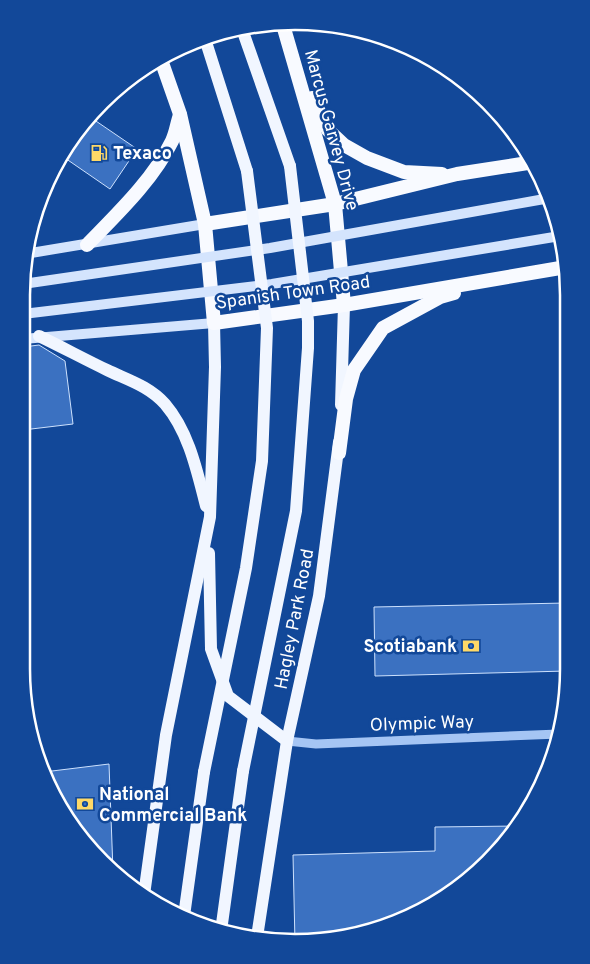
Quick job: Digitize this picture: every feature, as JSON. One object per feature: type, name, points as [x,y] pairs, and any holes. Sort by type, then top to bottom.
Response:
[{"type":"highway","name":"Marcus Garvey Drive","points":[[285,31],[297,66],[335,204],[344,305]]},
{"type":"highway","points":[[163,66],[180,114],[205,224],[214,323]]},
{"type":"highway","points":[[297,66],[328,130],[344,145],[367,158],[404,172],[457,174]]},
{"type":"highway","points":[[87,245],[117,214],[155,168],[172,140],[180,114]]},
{"type":"highway","points":[[205,224],[335,204],[457,174],[525,163]]},
{"type":"highway","name":"Spanish Town Road","points":[[214,323],[344,305],[558,268]]},
{"type":"highway","points":[[339,453],[346,399],[354,370],[383,328],[440,297],[518,275]]},
{"type":"main road","name":"Hagley Park Road","points":[[222,924],[243,771],[296,511],[308,348],[308,321],[290,166],[244,35]]},
{"type":"main road","points":[[185,910],[204,772],[246,568],[262,461],[267,328],[247,172],[207,45]]},
{"type":"main road","points":[[31,283],[270,248],[542,199]]},
{"type":"main road","points":[[33,253],[205,224]]},
{"type":"main road","name":"Spanish Town Road","points":[[30,313],[272,284],[554,237]]},
{"type":"main road","name":"Hagley Park Road","points":[[258,932],[287,741],[319,596],[339,453],[344,305]]},
{"type":"main road","points":[[214,323],[215,366],[210,517],[211,649],[228,696],[287,741]]},
{"type":"main road","name":"Spanish Town Road","points":[[30,338],[214,323]]},
{"type":"main road","points":[[39,336],[110,371],[142,384],[165,404],[181,427],[193,458],[210,517],[166,735],[145,887]]},
{"type":"street","name":"Olympic Way","points":[[287,741],[316,744],[552,734]]},
{"type":"building","name":"Texaco","points":[[95,121],[137,149],[110,189],[67,160]]},
{"type":"building","points":[[39,345],[65,361],[73,424],[30,429],[30,346]]},
{"type":"building","name":"Scotiabank","points":[[560,603],[560,671],[375,676],[374,607]]},
{"type":"building","name":"National Commercial Bank","points":[[109,764],[113,861],[96,844],[75,816],[51,771]]},
{"type":"building","points":[[508,826],[494,844],[470,868],[442,889],[412,907],[380,920],[347,929],[295,934],[293,855],[435,851],[435,827]]},
{"type":"place","name":"Texaco","points":[[99,153]]},
{"type":"place","name":"Scotiabank","points":[[471,646]]},
{"type":"place","name":"National Commercial Bank","points":[[85,804]]}]
